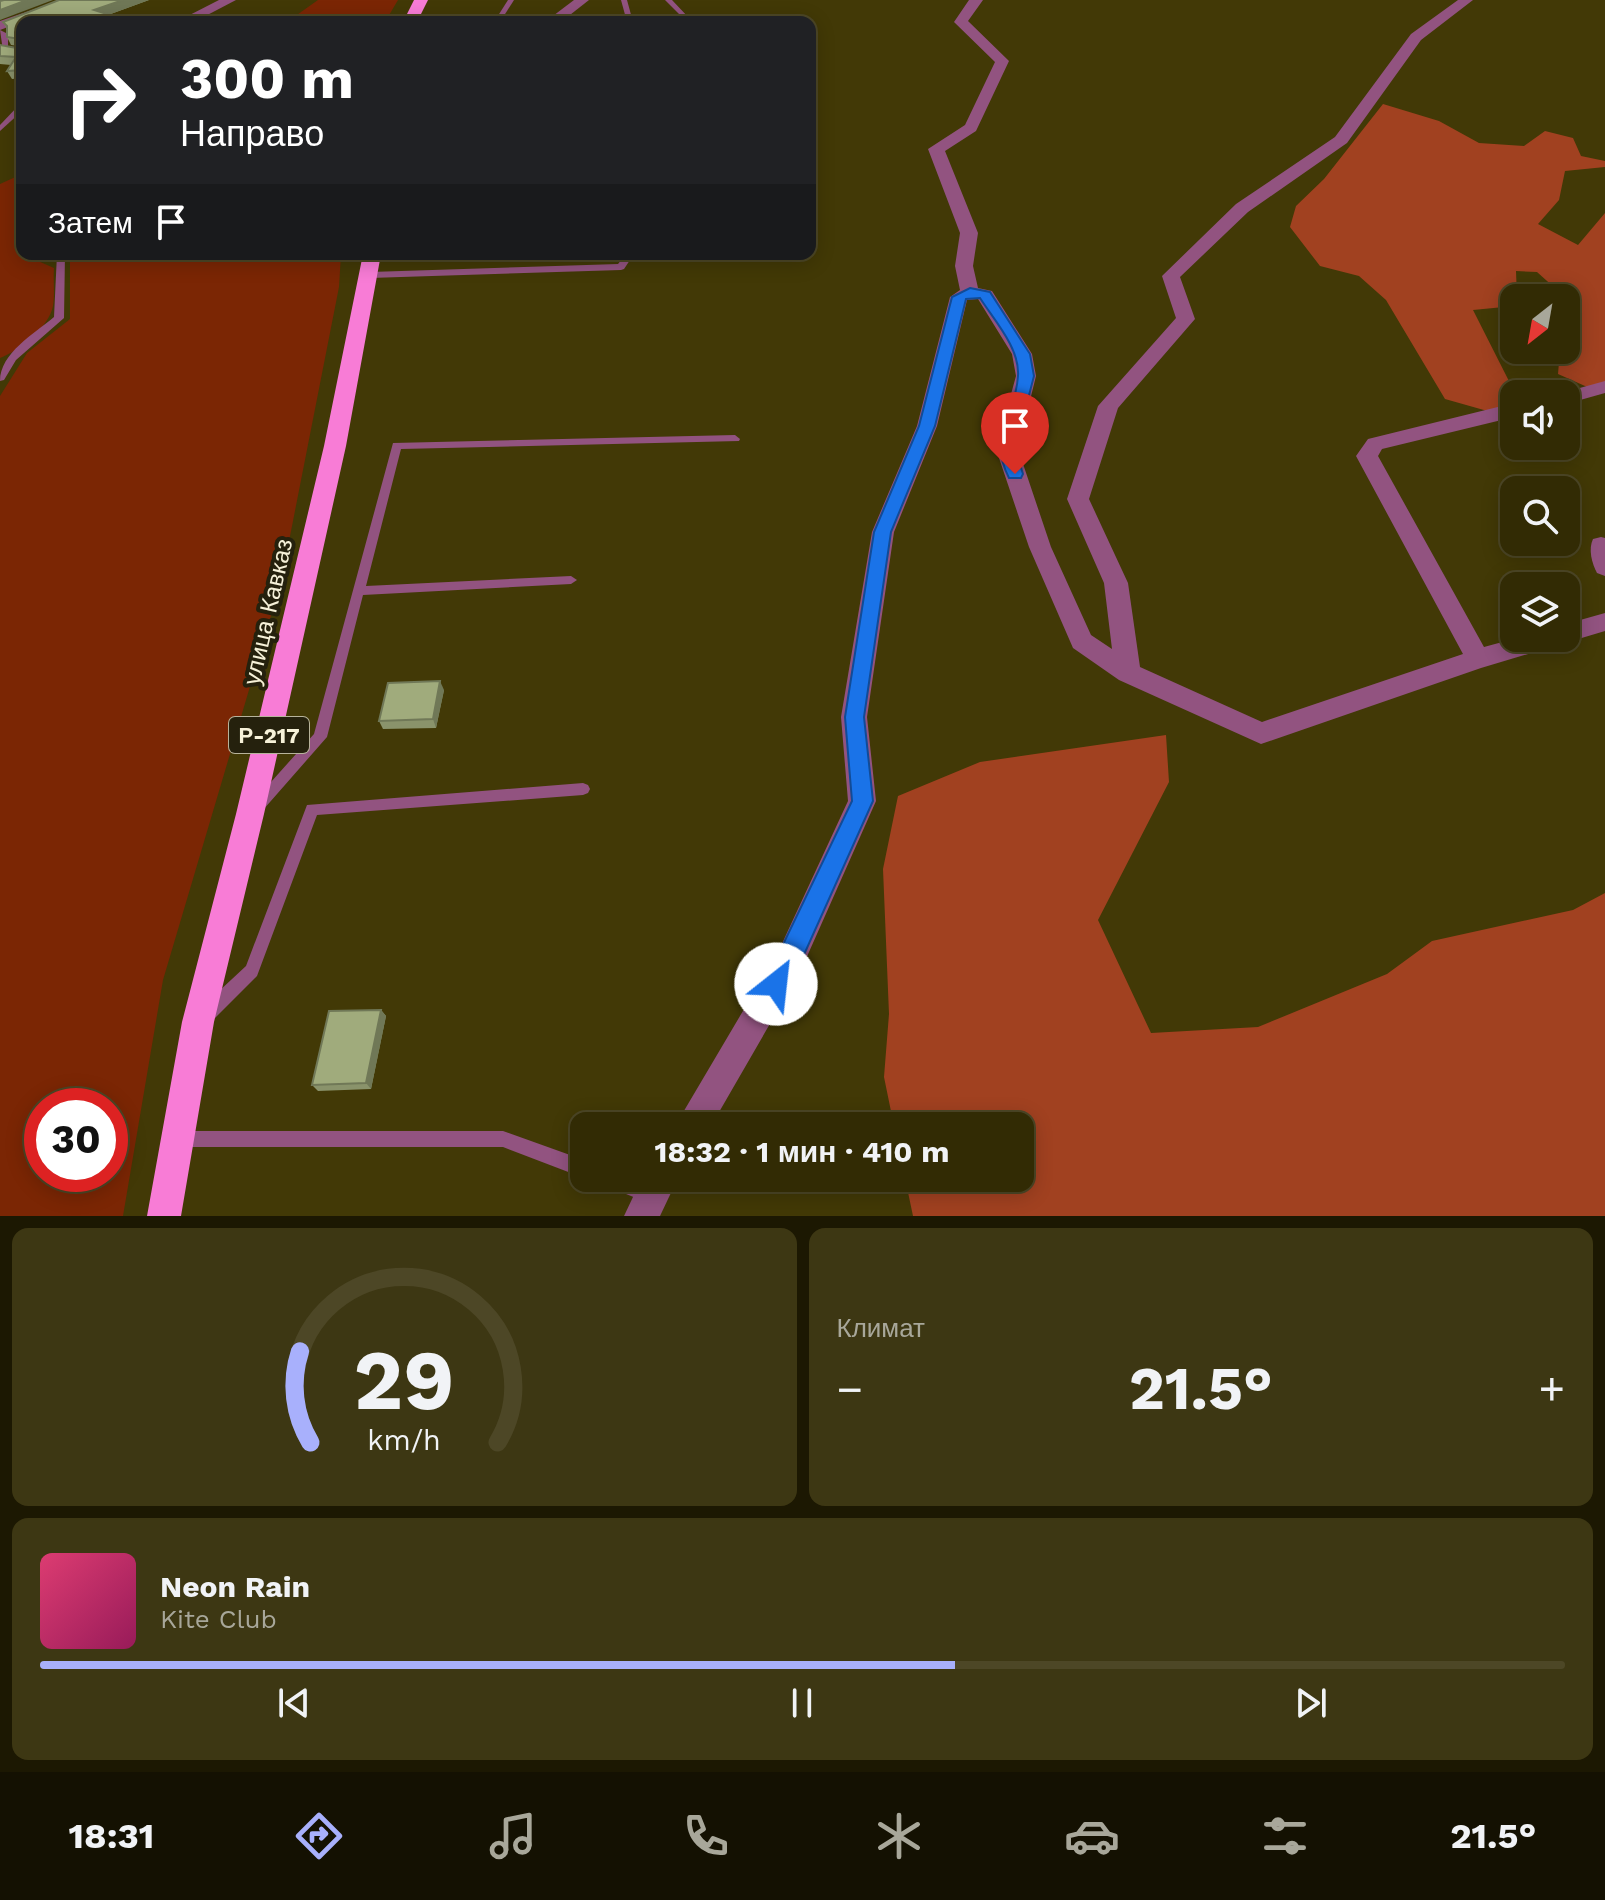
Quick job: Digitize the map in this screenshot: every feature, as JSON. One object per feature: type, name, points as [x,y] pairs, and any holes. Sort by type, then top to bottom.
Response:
[{"type":"highway","name":"улица Кавказ","points":[[164,1216],[198,1022],[250,814],[335,446],[371,264]]},
{"type":"street","points":[[33,16],[74,0]]},
{"type":"street","points":[[196,16],[229,0]]},
{"type":"street","points":[[560,16],[582,0]]},
{"type":"street","points":[[970,292],[964,266],[969,233],[936,149],[971,128],[1002,61],[961,22],[976,0]]},
{"type":"street","points":[[1128,673],[1116,583],[1078,499],[1108,406],[1186,319],[1171,276],[1242,208],[1341,140],[1416,37],[1466,0]]},
{"type":"street","points":[[700,1112],[790,960],[862,801],[854,717],[883,532],[927,426],[959,297],[970,292],[985,295],[1022,354],[1026,376],[1007,449],[1040,547],[1082,641],[1128,673],[1261,733],[1502,652]]},
{"type":"street","points":[[1580,393],[1605,387]]},
{"type":"street","points":[[1478,659],[1367,456],[1375,444],[1500,413]]},
{"type":"street","points":[[1580,630],[1605,622]]},
{"type":"lane","points":[[668,0],[684,16]]},
{"type":"lane","points":[[0,29],[5,34],[5,50],[16,51]]},
{"type":"lane","points":[[0,129],[16,113]]},
{"type":"lane","points":[[0,378],[12,358],[59,318],[61,260]]},
{"type":"lane","points":[[371,264],[621,267],[626,260]]},
{"type":"lane","points":[[0,362],[12,358]]},
{"type":"lane","points":[[250,814],[320,737],[397,446],[735,439]]},
{"type":"lane","points":[[360,591],[571,580]]},
{"type":"lane","points":[[198,1022],[252,971],[312,809],[583,789]]},
{"type":"lane","points":[[176,1139],[503,1139],[570,1164]]},
{"type":"shaded area","points":[[318,0],[398,0],[389,16],[295,16]]},
{"type":"shaded area","points":[[1383,104],[1439,121],[1479,143],[1524,146],[1545,131],[1573,138],[1581,156],[1605,161],[1605,167],[1565,171],[1559,200],[1538,224],[1578,245],[1605,213],[1605,387],[1594,390],[1580,384],[1580,380],[1558,374],[1559,364],[1580,364],[1580,284],[1550,284],[1537,272],[1516,271],[1516,284],[1500,284],[1500,307],[1473,310],[1508,380],[1500,380],[1500,411],[1498,414],[1445,399],[1386,300],[1359,276],[1320,266],[1290,227],[1296,206],[1324,179]]},
{"type":"shaded area","points":[[16,177],[16,260],[38,260],[54,268],[54,301],[46,322],[39,330],[16,350],[0,358],[0,184]]},
{"type":"shaded area","points":[[70,260],[341,260],[339,287],[281,582],[163,980],[128,1186],[128,1088],[24,1088],[24,1192],[127,1192],[123,1216],[0,1216],[0,396],[27,353],[70,319]]},
{"type":"shaded area","points":[[1166,735],[1169,782],[1098,920],[1151,1033],[1258,1027],[1387,974],[1432,941],[1573,910],[1605,893],[1605,1216],[913,1216],[908,1192],[1034,1192],[1034,1112],[891,1112],[884,1077],[889,1014],[883,869],[898,796],[980,762]]},
{"type":"building","points":[[27,0],[0,10],[0,1]]},
{"type":"building","points":[[59,0],[123,0],[94,10],[107,14],[103,16],[18,16]]},
{"type":"building","points":[[16,17],[16,38],[7,37],[7,26],[3,22]]},
{"type":"building","points":[[0,45],[16,48],[16,57],[0,56]]},
{"type":"building","points":[[16,57],[16,70],[7,71]]},
{"type":"building","points":[[440,681],[433,719],[379,721],[388,683]]},
{"type":"building","points":[[381,1010],[366,1083],[312,1085],[329,1011]]},
{"type":"route","points":[[776,984],[790,960],[862,801],[854,717],[883,532],[927,426],[947,357],[959,297],[970,292],[985,295],[1022,354],[1026,376],[1007,449],[1015,474]]}]
